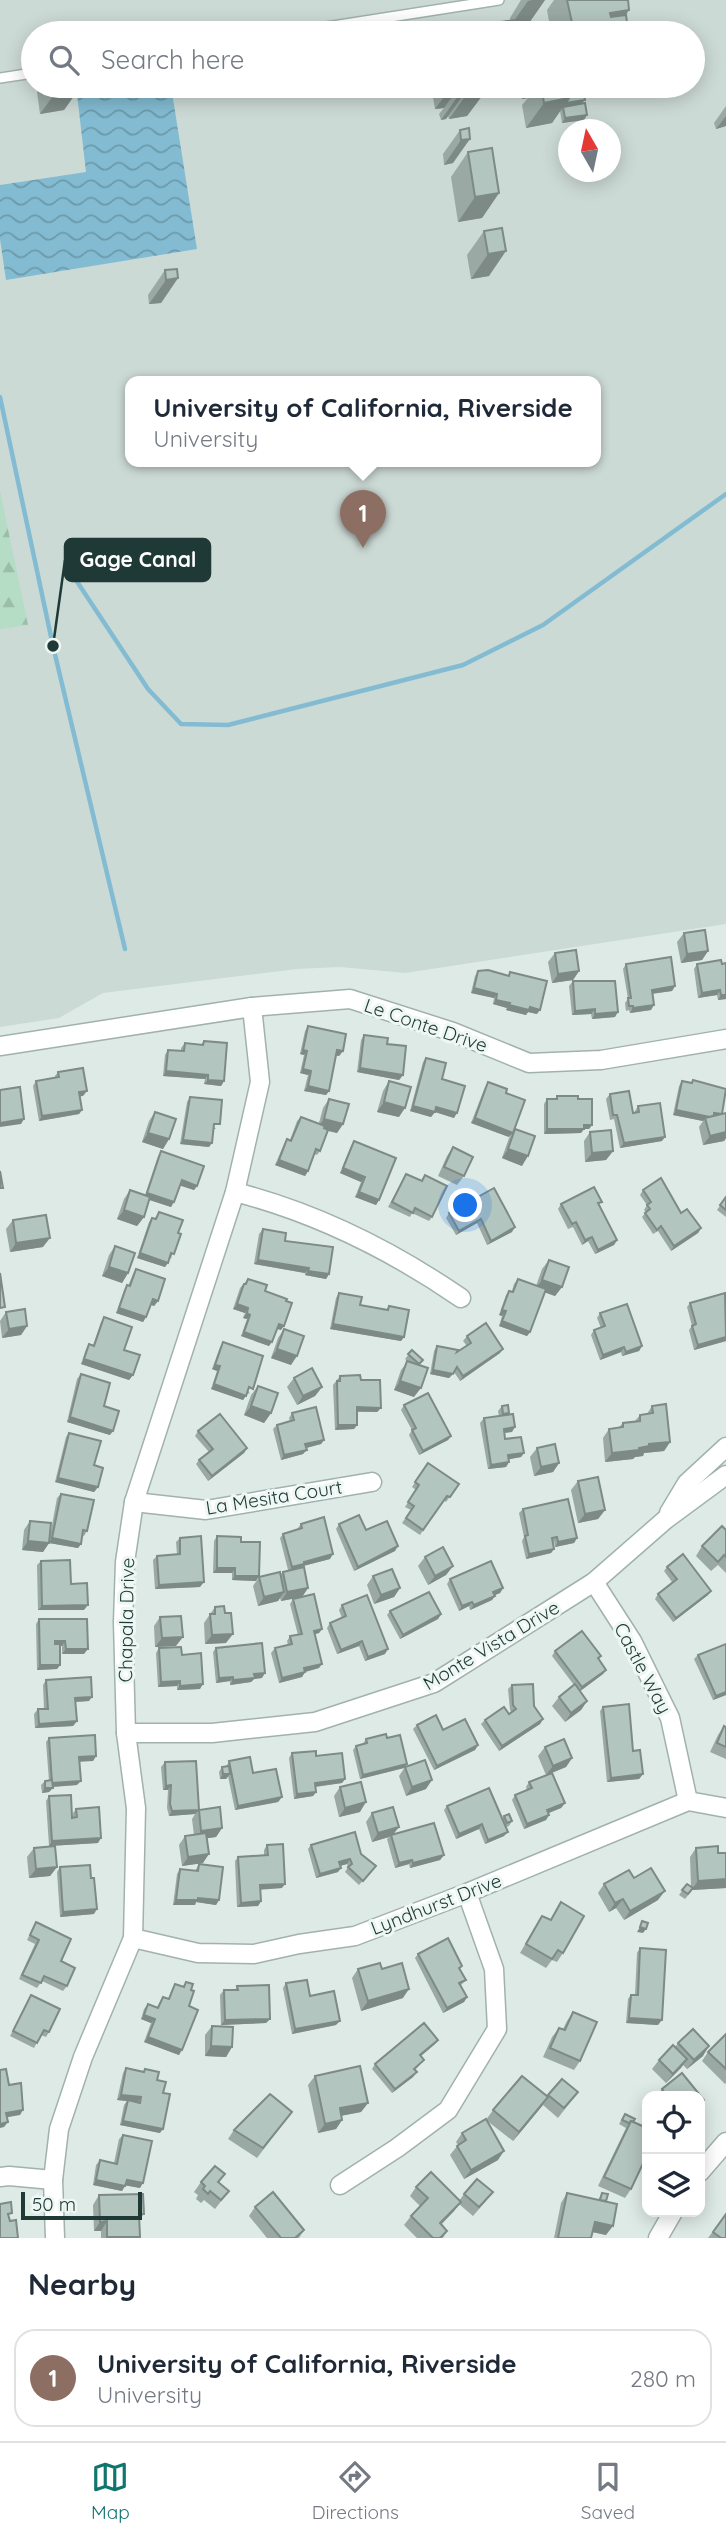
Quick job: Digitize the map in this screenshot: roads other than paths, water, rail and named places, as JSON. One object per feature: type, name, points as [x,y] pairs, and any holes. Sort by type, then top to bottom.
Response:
[{"type":"street","name":"Le Conte Drive","points":[[0,1046],[252,1007],[350,999],[453,1032],[529,1063],[601,1060],[726,1040]]},
{"type":"street","name":"Chapala Drive","points":[[55,2238],[52,2180],[60,2129],[83,2057],[134,1938],[136,1808],[126,1733],[124,1598],[125,1562],[134,1502],[235,1192],[260,1082],[252,1007]]},
{"type":"street","points":[[235,1192],[336,1226],[407,1262],[461,1298]]},
{"type":"street","name":"Monte Vista Drive","points":[[665,1520],[687,1483],[726,1447]]},
{"type":"street","name":"Monte Vista Drive","points":[[126,1733],[212,1733],[315,1722],[434,1683],[594,1583],[665,1520],[726,1475]]},
{"type":"street","name":"La Mesita Court","points":[[134,1502],[206,1510],[372,1482]]},
{"type":"street","name":"Castle Way","points":[[594,1583],[632,1642],[670,1718],[688,1801]]},
{"type":"street","points":[[688,1801],[726,1808]]},
{"type":"street","name":"Lyndhurst Drive","points":[[134,1938],[198,1953],[254,1954],[355,1936],[467,1893],[688,1801]]},
{"type":"street","points":[[340,2185],[397,2148],[448,2110],[497,2029],[495,1969],[467,1893]]},
{"type":"street","points":[[705,2166],[726,2142]]},
{"type":"street","points":[[0,2177],[52,2180]]},
{"type":"street","points":[[658,2238],[670,2217]]},
{"type":"lane","points":[[365,21],[499,0]]},
{"type":"lane","points":[[0,78],[21,75]]},
{"type":"water","points":[[77,98],[173,98],[197,249],[6,280],[0,239],[0,185],[86,172]]},
{"type":"waterway","points":[[0,397],[53,646],[125,949]]},
{"type":"waterway","points":[[70,571],[148,689],[181,724],[228,725],[463,665],[543,625],[726,494]]},
{"type":"place","name":"University of California, Riverside","points":[[363,548]]},
{"type":"place","name":"Gage Canal","points":[[53,646]]}]
